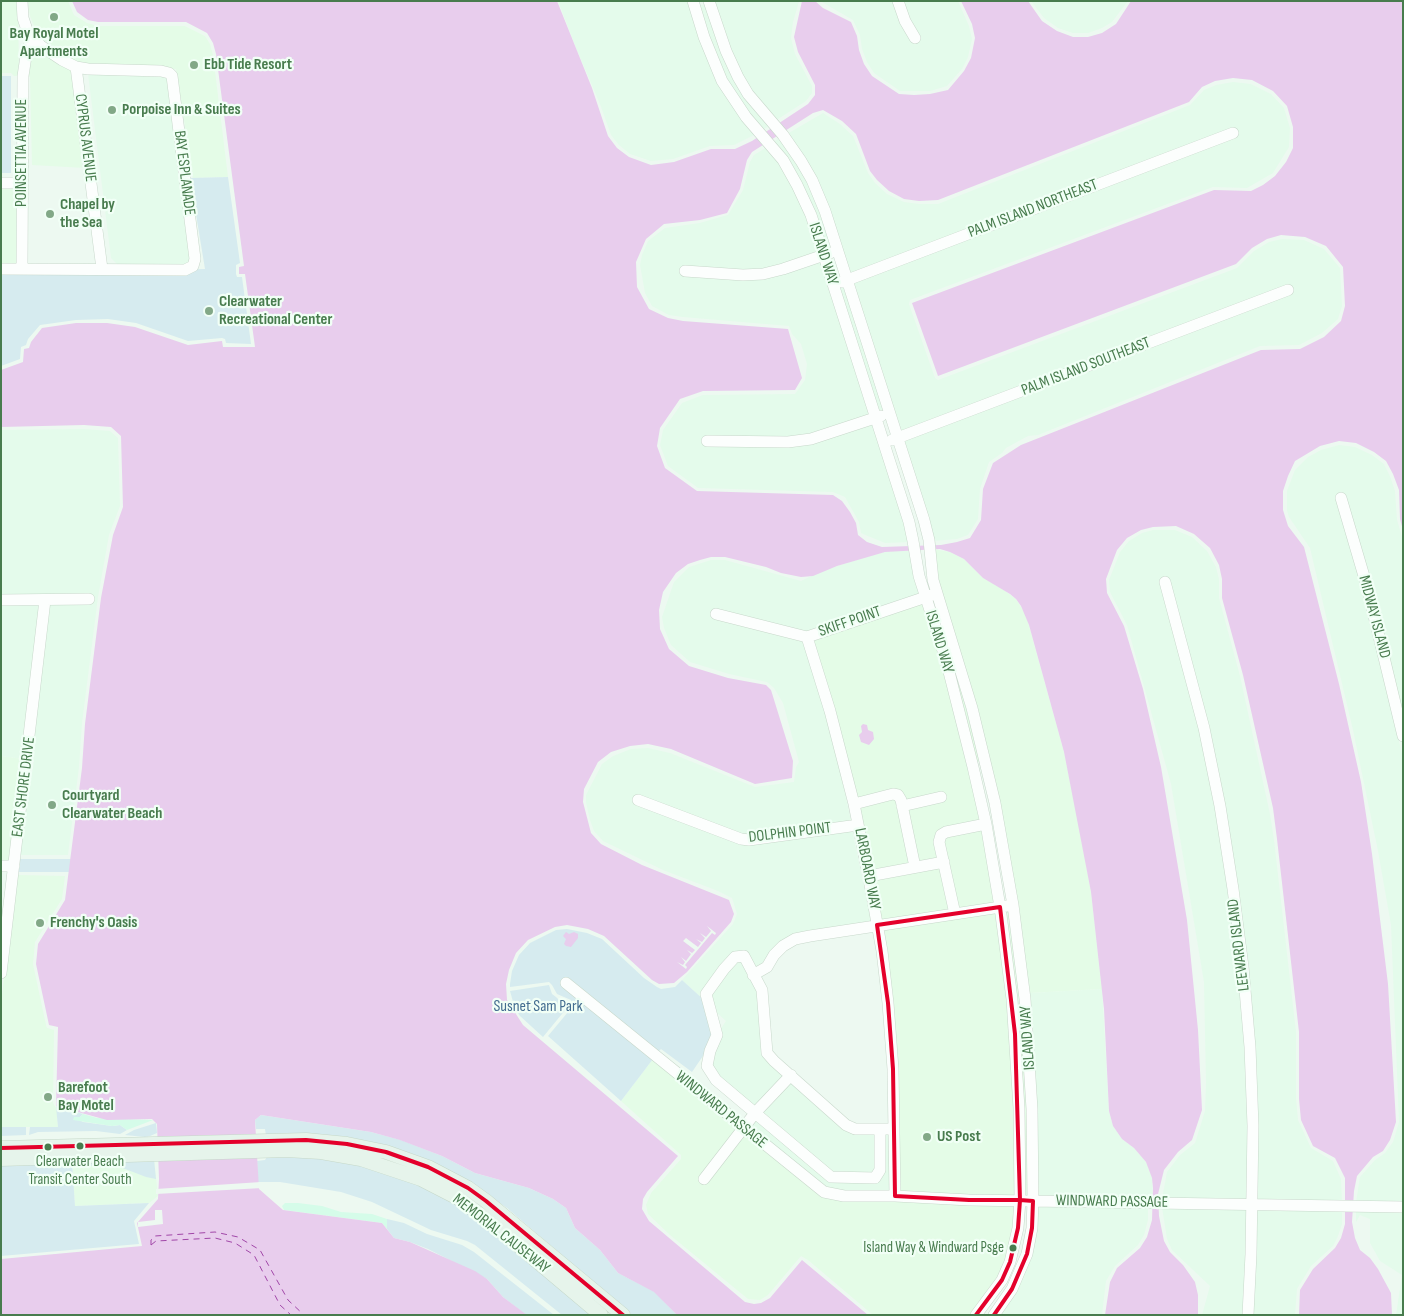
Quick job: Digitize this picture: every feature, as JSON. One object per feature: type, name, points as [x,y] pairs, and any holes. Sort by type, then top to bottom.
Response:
[{"type":"main road","name":"MEMORIAL CAUSEWAY","points":[[153,1149],[262,1146],[306,1140],[347,1144],[386,1152],[428,1167],[468,1188],[623,1315]]},
{"type":"main road","name":"MEMORIAL CAUSEWAY","points":[[262,1146],[353,1157],[395,1169],[430,1183],[474,1209],[601,1315]]},
{"type":"main road","points":[[1,1148],[153,1149]]},
{"type":"main road","points":[[1,1159],[153,1149]]},
{"type":"street","name":"BAY ESPLANADE","points":[[1,269],[185,270],[193,266],[195,259],[173,80],[169,73],[76,67],[51,54],[32,37],[27,30],[22,1]]},
{"type":"street","name":"ISLAND WAY","points":[[709,1],[726,51],[738,77],[748,94],[801,161],[812,180],[825,210],[929,540],[933,580],[960,663],[986,764],[1005,854],[1013,905],[1028,1034],[1034,1201],[1032,1228],[1027,1254],[1012,1289],[994,1315]]},
{"type":"street","points":[[898,1],[904,20],[915,38]]},
{"type":"street","name":"ISLAND WAY","points":[[696,2],[704,38],[722,81],[758,131],[783,160],[811,216],[914,541],[919,576],[946,660],[986,824],[1000,907],[1015,1034],[1019,1108],[1020,1200],[1018,1228],[1010,1264],[991,1297],[976,1315]]},
{"type":"street","name":"POINSETTIA AVENUE","points":[[22,270],[23,76],[26,56],[32,37]]},
{"type":"street","name":"CYPRUS AVENUE","points":[[76,67],[102,270]]},
{"type":"street","name":"PALM ISLAND NORTHEAST","points":[[833,285],[1233,133]]},
{"type":"street","points":[[1,183],[22,183]]},
{"type":"street","points":[[685,271],[743,275],[763,274],[783,270],[838,250]]},
{"type":"street","name":"PALM ISLAND SOUTHEAST","points":[[883,443],[1288,290]]},
{"type":"street","points":[[706,441],[788,442],[811,439],[890,413]]},
{"type":"street","name":"MIDWAY ISLAND","points":[[1341,498],[1368,592],[1403,736]]},
{"type":"street","name":"LEEWARD ISLAND","points":[[1165,582],[1204,728],[1220,806],[1243,967],[1250,1047],[1253,1126],[1248,1315]]},
{"type":"street","name":"SKIFF POINT","points":[[716,614],[806,637],[937,594]]},
{"type":"street","points":[[1,600],[90,599]]},
{"type":"street","name":"EAST SHORE DRIVE","points":[[1,973],[45,600]]},
{"type":"street","name":"LARBOARD WAY","points":[[806,637],[830,712],[854,804],[877,925],[888,1003],[893,1070],[895,1196]]},
{"type":"street","points":[[973,767],[986,764]]},
{"type":"street","points":[[854,804],[894,794],[898,795],[901,800],[915,867]]},
{"type":"street","points":[[902,806],[941,797]]},
{"type":"street","name":"DOLPHIN POINT","points":[[638,800],[741,839],[749,840],[858,824]]},
{"type":"street","points":[[955,914],[940,842],[941,835],[946,832],[986,824]]},
{"type":"street","points":[[869,876],[944,862]]},
{"type":"street","points":[[1,866],[14,866]]},
{"type":"street","points":[[754,975],[767,967],[774,955],[783,946],[795,939],[1013,905]]},
{"type":"street","points":[[880,1129],[880,1170],[875,1178],[831,1177],[716,1080],[707,1066],[710,1051],[718,1035],[706,994],[735,957],[744,956],[762,990],[767,1053],[846,1125],[855,1129],[880,1129],[894,1129]]},
{"type":"street","name":"WINDWARD PASSAGE","points":[[566,983],[824,1192],[844,1196],[895,1196],[969,1200],[1403,1207]]},
{"type":"street","points":[[704,1179],[755,1113],[790,1075]]},
{"type":"shaded area","points":[[1,1],[18,1],[19,76],[14,76],[11,73],[1,73]]},
{"type":"shaded area","points":[[28,1],[68,1],[74,15],[87,23],[98,26],[185,26],[205,36],[210,44],[213,55],[228,177],[193,178],[176,69],[100,66],[77,63],[54,50],[36,31],[30,16]]},
{"type":"shaded area","points":[[72,1],[557,1],[592,88],[608,136],[617,148],[629,157],[651,165],[674,162],[711,149],[735,149],[752,141],[808,104],[815,95],[815,85],[798,52],[794,37],[802,1],[815,1],[823,8],[851,22],[857,36],[864,64],[872,76],[899,94],[914,95],[948,90],[964,71],[971,58],[975,38],[972,24],[961,1],[1028,1],[1042,21],[1057,31],[1073,37],[1088,37],[1102,33],[1116,24],[1131,1],[1403,1],[1403,530],[1400,519],[1399,490],[1386,461],[1374,452],[1356,443],[1339,441],[1320,446],[1295,461],[1283,491],[1283,510],[1288,526],[1304,547],[1339,684],[1361,782],[1372,854],[1388,984],[1396,1122],[1390,1140],[1383,1151],[1373,1157],[1357,1176],[1352,1222],[1355,1238],[1360,1250],[1370,1258],[1378,1269],[1391,1293],[1392,1315],[1299,1315],[1300,1290],[1313,1269],[1335,1248],[1341,1238],[1345,1224],[1345,1178],[1335,1158],[1313,1146],[1301,1120],[1299,1099],[1299,1032],[1273,808],[1243,675],[1222,598],[1222,579],[1219,565],[1210,548],[1194,534],[1176,526],[1153,527],[1141,530],[1127,538],[1117,550],[1106,579],[1107,593],[1124,626],[1143,689],[1161,767],[1187,920],[1198,1030],[1202,1110],[1192,1140],[1178,1152],[1164,1170],[1158,1194],[1159,1216],[1164,1241],[1170,1252],[1183,1265],[1195,1282],[1198,1295],[1198,1315],[1105,1315],[1110,1282],[1117,1268],[1140,1248],[1147,1237],[1152,1220],[1153,1188],[1152,1178],[1146,1162],[1134,1148],[1122,1139],[1113,1126],[1109,1111],[1104,1009],[1091,892],[1064,752],[1029,625],[1021,606],[1010,594],[983,578],[964,559],[940,549],[885,552],[837,566],[813,576],[801,577],[781,573],[766,567],[725,557],[711,557],[700,560],[688,564],[676,573],[663,592],[659,610],[660,629],[669,649],[689,666],[728,678],[766,685],[771,690],[793,761],[792,778],[755,784],[671,749],[648,744],[630,746],[611,752],[598,762],[584,789],[583,802],[591,833],[601,844],[642,865],[729,900],[734,914],[731,922],[687,972],[674,983],[659,984],[652,980],[604,936],[588,929],[567,925],[555,927],[528,940],[516,953],[506,984],[507,1000],[523,1025],[678,1156],[643,1199],[642,1209],[649,1221],[745,1302],[761,1303],[770,1298],[802,1260],[868,1315],[677,1315],[654,1292],[618,1273],[600,1250],[575,1228],[566,1208],[553,1199],[529,1188],[475,1173],[442,1156],[400,1140],[371,1132],[261,1115],[255,1120],[259,1189],[283,1210],[382,1223],[394,1238],[410,1242],[475,1271],[487,1279],[503,1297],[527,1315],[1,1315],[1,1259],[142,1246],[137,1223],[158,1199],[159,1179],[157,1124],[152,1119],[107,1120],[56,1106],[58,1027],[49,1025],[36,964],[38,944],[65,900],[101,598],[113,535],[123,507],[121,436],[111,427],[84,425],[1,427],[1,370],[23,362],[24,349],[29,348],[31,342],[42,328],[76,323],[107,323],[135,327],[188,345],[222,341],[223,347],[255,347],[245,274],[239,274],[239,267],[244,266],[213,43],[207,33],[186,22],[98,22],[88,20],[77,12]],"holes":[[[1233,78],[1252,80],[1273,91],[1287,106],[1293,127],[1293,148],[1286,162],[1275,176],[1263,185],[1251,191],[1214,190],[912,303],[938,376],[1236,264],[1252,248],[1267,239],[1281,235],[1305,237],[1326,246],[1343,267],[1345,306],[1341,321],[1324,337],[1300,349],[1261,350],[1021,445],[993,463],[983,489],[981,520],[970,538],[957,542],[941,545],[882,547],[867,542],[858,535],[856,523],[850,512],[842,501],[833,495],[697,491],[665,468],[657,446],[660,428],[680,399],[703,391],[795,390],[802,378],[788,329],[683,321],[668,318],[649,309],[637,287],[636,262],[646,239],[664,224],[700,220],[727,213],[740,189],[747,160],[752,152],[813,113],[823,110],[842,121],[856,134],[870,171],[889,191],[904,199],[919,201],[938,200],[1189,102],[1202,87],[1215,81]]]},
{"type":"shaded area","points":[[558,1],[689,1],[701,39],[756,134],[734,145],[710,146],[673,159],[651,161],[630,154],[611,135]]},
{"type":"shaded area","points":[[799,1],[791,38],[795,54],[812,86],[812,93],[806,101],[775,121],[762,106],[741,75],[713,2]]},
{"type":"shaded area","points":[[820,1],[894,1],[901,22],[914,44],[920,39],[908,18],[902,1],[958,1],[969,26],[972,39],[968,57],[962,69],[947,86],[930,91],[900,91],[874,73],[867,62],[862,49],[860,35],[853,20]]},
{"type":"shaded area","points":[[1031,1],[1128,1],[1112,22],[1102,28],[1088,33],[1073,33],[1058,28],[1044,18]]},
{"type":"shaded area","points":[[706,4],[769,126],[762,130],[735,95],[718,64],[699,6]]},
{"type":"shaded area","points":[[30,37],[73,70],[85,168],[32,165],[30,77],[27,77]]},
{"type":"shaded area","points":[[88,74],[167,77],[190,263],[184,266],[118,265],[111,258]]},
{"type":"shaded area","points":[[1233,82],[1251,84],[1271,94],[1284,108],[1290,128],[1289,147],[1273,173],[1247,188],[1213,187],[910,300],[909,304],[935,378],[938,380],[1237,268],[1254,251],[1269,242],[1282,239],[1304,240],[1324,249],[1340,268],[1342,306],[1338,319],[1322,333],[1299,345],[1260,346],[1038,435],[1028,436],[1006,448],[989,462],[980,489],[978,519],[968,535],[957,539],[933,541],[902,441],[1293,292],[1291,285],[900,433],[852,282],[1238,135],[1236,128],[850,274],[787,134],[823,113],[840,124],[853,136],[868,173],[875,183],[887,194],[904,202],[938,204],[1190,105],[1204,90],[1216,85]]},
{"type":"shaded area","points":[[780,138],[809,182],[833,248],[826,250],[773,142]]},
{"type":"shaded area","points":[[767,147],[780,163],[807,217],[819,253],[782,265],[713,278],[821,261],[870,415],[810,435],[788,437],[703,437],[703,445],[788,446],[873,423],[910,542],[885,543],[861,533],[859,522],[845,497],[833,492],[698,488],[668,466],[660,445],[663,430],[682,403],[703,395],[795,394],[805,380],[807,364],[801,344],[792,334],[789,326],[669,315],[652,306],[645,293],[640,265],[648,241],[665,228],[700,223],[728,215],[743,190],[750,162],[754,155]]},
{"type":"shaded area","points":[[1,188],[18,188],[18,265],[1,265]]},
{"type":"shaded area","points":[[845,285],[885,410],[878,413],[838,287]]},
{"type":"shaded area","points":[[84,429],[110,431],[118,438],[120,506],[109,535],[98,597],[68,855],[21,855],[21,839],[34,761],[30,760],[49,604],[93,604],[93,595],[1,595],[1,430]]},
{"type":"shaded area","points":[[1339,445],[1355,447],[1372,455],[1384,464],[1395,491],[1397,520],[1403,541],[1403,719],[1369,581],[1343,493],[1336,496],[1362,584],[1403,758],[1403,1203],[1356,1202],[1360,1177],[1375,1160],[1385,1153],[1393,1142],[1399,1122],[1391,925],[1353,730],[1310,548],[1289,517],[1287,510],[1287,491],[1295,470],[1308,457],[1321,450]]},
{"type":"shaded area","points":[[1153,530],[1175,530],[1192,537],[1207,551],[1216,567],[1219,579],[1219,598],[1240,676],[1274,840],[1296,1032],[1296,1099],[1298,1120],[1311,1148],[1333,1161],[1341,1179],[1342,1202],[1256,1201],[1247,967],[1188,652],[1167,577],[1160,579],[1200,729],[1216,807],[1239,968],[1246,1047],[1249,1200],[1162,1199],[1167,1172],[1180,1155],[1195,1143],[1205,1111],[1206,1083],[1204,982],[1171,784],[1127,625],[1110,592],[1109,580],[1120,552],[1129,541],[1142,533]]},
{"type":"shaded area","points":[[933,549],[950,552],[964,559],[983,578],[1016,599],[1026,615],[1064,752],[1076,810],[1091,892],[1102,989],[1029,993],[1022,935],[941,592]]},
{"type":"shaded area","points":[[902,550],[911,552],[920,594],[806,632],[713,609],[711,618],[804,640],[832,734],[851,821],[749,836],[735,833],[636,795],[633,802],[732,841],[852,830],[872,922],[809,931],[755,969],[744,952],[704,1000],[682,980],[733,924],[737,914],[732,898],[663,870],[603,841],[594,831],[586,802],[586,795],[602,764],[613,756],[631,749],[648,748],[670,753],[755,787],[794,782],[796,767],[799,762],[783,703],[774,688],[767,682],[729,674],[690,662],[671,645],[662,617],[674,582],[689,567],[711,560],[725,560],[801,581],[822,571],[865,557]]},
{"type":"shaded area","points":[[935,599],[982,761],[976,762],[930,600]]},
{"type":"shaded area","points":[[923,603],[942,661],[981,821],[946,828],[939,858],[918,862],[907,809],[945,800],[944,792],[905,801],[904,797],[856,799],[812,639]]},
{"type":"shaded area","points":[[1,604],[41,604],[23,759],[1,756]]},
{"type":"shaded area","points":[[863,724],[867,725],[868,730],[873,732],[874,739],[869,745],[861,742],[859,735],[862,732],[861,726]]},
{"type":"shaded area","points":[[1,756],[23,759],[11,862],[1,862]]},
{"type":"shaded area","points":[[896,799],[911,864],[872,871],[858,807]]},
{"type":"shaded area","points":[[983,829],[996,903],[958,909],[943,842],[944,838]]},
{"type":"shaded area","points":[[941,867],[950,910],[880,920],[873,880]]},
{"type":"shaded area","points":[[17,874],[65,876],[62,899],[35,942],[33,964],[46,1025],[47,1028],[54,1030],[53,1103],[57,1110],[58,1127],[1,1127],[1,1003]]},
{"type":"shaded area","points":[[1010,909],[1024,1034],[1030,1196],[1024,1196],[1005,910]]},
{"type":"shaded area","points":[[997,912],[1008,999],[1015,1109],[1016,1196],[901,1192],[899,1122],[881,929]]},
{"type":"shaded area","points":[[566,932],[578,934],[578,938],[571,947],[564,944],[566,939],[563,936]]},
{"type":"shaded area","points":[[736,961],[742,961],[759,991],[763,1054],[785,1076],[755,1107],[719,1077],[711,1065],[720,1030],[726,1021],[715,1011],[710,994]]},
{"type":"shaded area","points":[[1102,989],[1109,1111],[1113,1126],[1122,1139],[1134,1148],[1146,1162],[1152,1178],[1153,1197],[1037,1197],[1029,993]]},
{"type":"shaded area","points":[[653,1059],[737,1129],[699,1179],[704,1185],[743,1134],[821,1196],[895,1201],[1016,1205],[1012,1244],[999,1277],[971,1315],[873,1315],[801,1256],[768,1295],[760,1300],[748,1299],[670,1235],[648,1214],[646,1205],[651,1193],[681,1159],[681,1155],[621,1101]]},
{"type":"shaded area","points":[[791,1081],[845,1129],[876,1134],[877,1169],[873,1173],[832,1173],[761,1113]]},
{"type":"shaded area","points":[[756,1119],[829,1180],[875,1182],[884,1134],[891,1133],[891,1192],[837,1192],[825,1188],[783,1156],[751,1125]]},
{"type":"shaded area","points":[[154,1159],[158,1196],[149,1203],[75,1206],[72,1161]]},
{"type":"shaded area","points":[[1037,1205],[1148,1207],[1148,1220],[1144,1235],[1138,1245],[1115,1266],[1106,1281],[1102,1315],[999,1315],[1006,1306]]},
{"type":"shaded area","points":[[1162,1207],[1249,1209],[1244,1315],[1202,1315],[1210,1286],[1172,1250],[1167,1239]]},
{"type":"shaded area","points":[[1256,1209],[1342,1211],[1342,1224],[1333,1246],[1311,1266],[1297,1289],[1295,1315],[1251,1315]]},
{"type":"shaded area","points":[[1356,1211],[1403,1211],[1403,1315],[1396,1315],[1402,1275],[1380,1261],[1370,1243],[1370,1219],[1360,1215],[1356,1222]]},
{"type":"green space","points":[[1,76],[11,76],[11,173],[1,173]]},
{"type":"green space","points":[[228,177],[240,263],[236,265],[236,274],[237,277],[242,277],[251,344],[226,343],[225,339],[222,338],[188,341],[136,323],[108,319],[76,320],[40,325],[28,339],[26,345],[21,347],[20,359],[1,366],[1,274],[205,269],[190,178]]},
{"type":"green space","points":[[20,859],[71,859],[69,872],[19,872]]},
{"type":"green space","points":[[567,929],[587,933],[602,939],[644,978],[657,987],[661,989],[675,987],[682,980],[704,1000],[713,1035],[707,1050],[692,1072],[661,1049],[657,1053],[565,978],[561,984],[653,1059],[621,1101],[548,1036],[573,1006],[571,1000],[557,994],[549,982],[510,987],[512,971],[519,955],[530,943],[556,930]]},
{"type":"green space","name":"Susnet Sam Park","points":[[549,985],[552,994],[560,1001],[571,1003],[543,1037],[520,1016],[515,1009],[510,991]]},
{"type":"green space","points":[[56,1106],[83,1114],[80,1117],[74,1117],[83,1122],[112,1126],[120,1125],[127,1130],[120,1134],[96,1131],[38,1132],[29,1135],[30,1127],[58,1127]]},
{"type":"green space","points":[[261,1115],[371,1132],[401,1140],[442,1156],[475,1173],[529,1188],[553,1199],[566,1208],[575,1228],[600,1250],[618,1273],[655,1292],[677,1315],[632,1315],[507,1208],[470,1183],[441,1168],[266,1136],[265,1129],[256,1129],[255,1120]]},
{"type":"green space","points":[[156,1123],[157,1133],[150,1136],[125,1135],[134,1130]]},
{"type":"green space","points":[[1,1127],[26,1127],[26,1135],[1,1136]]},
{"type":"green space","points":[[303,1154],[375,1167],[453,1200],[596,1315],[562,1315],[475,1245],[431,1230],[372,1202],[341,1192],[280,1182],[258,1182],[257,1161],[265,1160],[268,1155]]},
{"type":"green space","points":[[154,1159],[156,1179],[115,1165],[80,1166],[79,1164],[82,1162]]},
{"type":"green space","points":[[72,1161],[75,1206],[149,1203],[134,1221],[139,1244],[1,1256],[1,1163]]},
{"type":"green space","points":[[387,1219],[404,1223],[427,1234],[462,1245],[474,1252],[554,1315],[526,1315],[503,1297],[487,1279],[428,1249],[394,1238],[387,1229]]},
{"type":"sand","points":[[83,1114],[97,1118],[153,1120],[127,1130],[120,1125],[112,1126],[73,1120],[74,1117],[80,1117]]},
{"type":"sand","points":[[285,1203],[322,1206],[341,1212],[372,1214],[387,1219],[387,1229],[382,1223],[284,1210],[282,1206]]},
{"type":"pier","points":[[707,926],[716,933],[715,935],[712,933],[685,965],[686,969],[677,962],[683,965],[685,962],[681,957],[686,961],[691,954],[687,950],[692,953],[695,950],[683,941],[686,938],[698,947],[701,943],[696,939],[702,942],[705,938],[700,933],[706,937],[711,931]]},
{"type":"pier","points":[[261,1182],[262,1188],[156,1194],[156,1189]]},
{"type":"pier","points":[[155,1210],[162,1210],[163,1224],[138,1227],[138,1222],[155,1220]]},
{"type":"ferry route","points":[[151,1245],[151,1240],[155,1236],[215,1232],[238,1237],[260,1250],[288,1300],[304,1315]]},
{"type":"ferry route","points":[[151,1245],[156,1241],[215,1238],[235,1243],[254,1255],[280,1305],[291,1315]]},
{"type":"transit line","points":[[1000,907],[1015,1034],[1020,1200],[969,1200],[895,1196],[893,1069],[888,1003],[877,925],[1000,907]]},
{"type":"transit line","points":[[1,1148],[306,1140],[347,1144],[386,1152],[428,1167],[468,1188],[623,1315]]},
{"type":"transit line","points":[[976,1315],[1002,1280],[1010,1262],[1018,1228],[1020,1200]]},
{"type":"transit line","points":[[994,1315],[1012,1289],[1027,1254],[1032,1228],[1033,1201],[1020,1200]]},
{"type":"place","name":"Bay Royal Motel Apartments","points":[[54,17]]},
{"type":"place","name":"Ebb Tide Resort","points":[[194,65]]},
{"type":"place","name":"Porpoise Inn & Suites","points":[[112,110]]},
{"type":"place","name":"Chapel by the Sea","points":[[50,214]]},
{"type":"place","name":"Clearwater Recreational Center","points":[[209,311]]},
{"type":"place","name":"Courtyard Clearwater Beach","points":[[52,805]]},
{"type":"place","name":"Frenchy's Oasis","points":[[40,923]]},
{"type":"place","name":"Barefoot Bay Motel","points":[[48,1097]]},
{"type":"place","name":"US Post","points":[[927,1137]]},
{"type":"place","name":"Clearwater Beach Transit Center South","points":[[80,1146]]},
{"type":"place","name":"Island Way & Windward Psge","points":[[1013,1248]]}]
